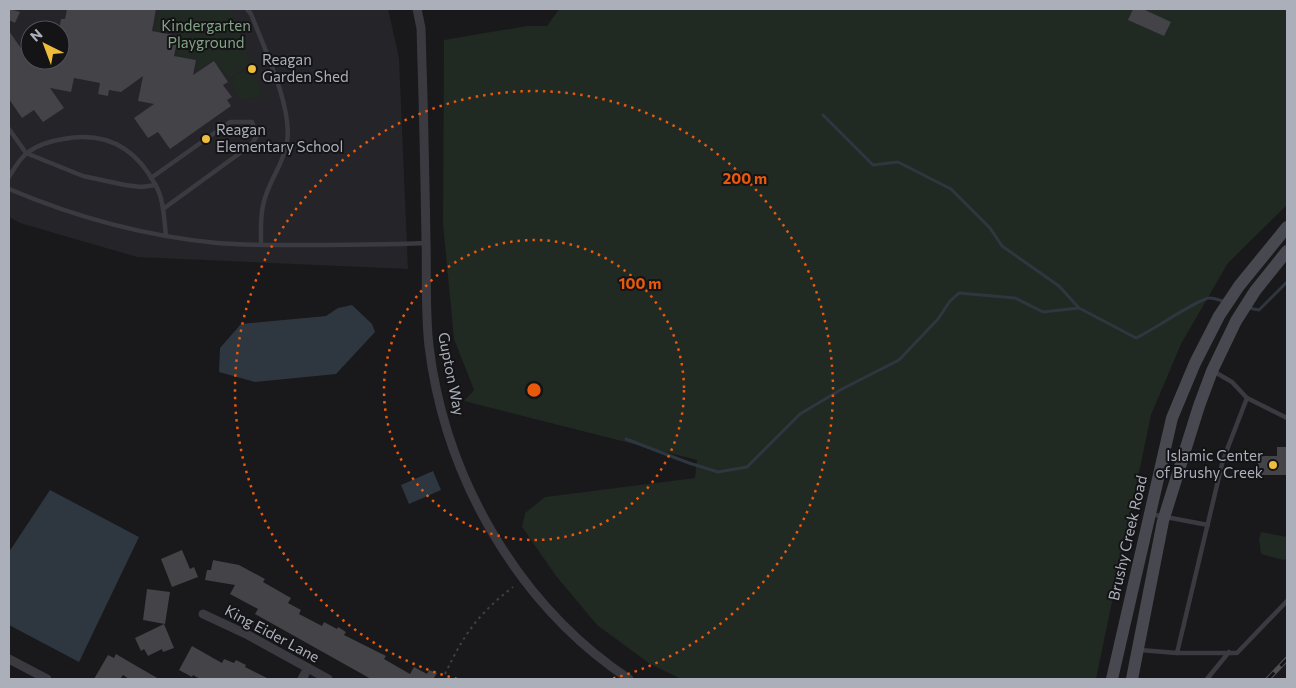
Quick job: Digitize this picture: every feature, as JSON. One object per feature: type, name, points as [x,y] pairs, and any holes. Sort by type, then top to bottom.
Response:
[{"type":"main road","name":"Brushy Creek Road","points":[[1112,679],[1172,418],[1195,363],[1219,316],[1240,286],[1287,227]]},
{"type":"main road","name":"Brushy Creek Road","points":[[1132,679],[1164,517],[1199,406],[1212,371],[1232,328],[1255,292],[1287,251]]},
{"type":"street","name":"Gupton Way","points":[[417,9],[421,28],[426,300],[429,345],[435,384],[456,458],[486,522],[509,558],[535,593],[588,648],[629,679]]},
{"type":"street","name":"King Eider Lane","points":[[204,614],[248,635],[328,679]]},
{"type":"street","points":[[9,659],[47,679]]},
{"type":"street","points":[[302,679],[308,668]]},
{"type":"lane","points":[[247,9],[258,31],[280,90],[288,123],[288,142],[282,162],[265,196],[262,211],[261,245]]},
{"type":"lane","points":[[151,178],[230,122],[252,122],[257,136],[251,145],[163,209]]},
{"type":"lane","points":[[9,128],[26,153],[83,176],[141,187],[156,185]]},
{"type":"lane","points":[[9,177],[26,153],[42,144],[55,140],[91,136],[106,140],[131,152],[156,185],[163,209],[166,236]]},
{"type":"lane","points":[[9,189],[62,210],[91,219],[166,236],[218,243],[343,245],[426,243]]},
{"type":"lane","points":[[1212,371],[1232,382],[1247,398],[1287,418]]},
{"type":"lane","points":[[1177,652],[1223,460],[1247,398]]},
{"type":"lane","points":[[1150,514],[1208,525]]},
{"type":"lane","points":[[1138,650],[1237,653],[1287,601]]},
{"type":"lane","points":[[1207,679],[1229,652]]},
{"type":"path","points":[[445,674],[460,643],[477,619],[496,600],[513,587]]},
{"type":"shaded area","name":"Reagan Elementary School","points":[[9,9],[388,9],[399,58],[408,269],[137,257],[20,223],[9,217]]},
{"type":"shaded area","points":[[352,305],[372,324],[375,332],[336,374],[255,382],[219,372],[220,348],[241,324],[326,316],[338,308]]},
{"type":"shaded area","points":[[433,471],[441,490],[409,504],[401,485]]},
{"type":"shaded area","points":[[50,490],[139,537],[79,662],[9,625],[9,552]]},
{"type":"green space","name":"Kindergarten Playground","points":[[159,9],[231,9],[251,64],[229,79],[215,60],[196,69],[198,60],[176,55],[180,35],[155,30]]},
{"type":"green space","points":[[559,9],[1287,9],[1287,205],[1228,263],[1181,344],[1151,415],[1096,679],[681,679],[650,664],[597,625],[556,576],[522,527],[525,513],[545,497],[695,478],[697,460],[464,401],[474,390],[454,339],[443,224],[444,40],[527,26],[547,26]]},
{"type":"green space","points":[[252,65],[264,97],[240,99],[232,88],[234,86],[230,80]]},
{"type":"green space","points":[[1261,532],[1287,537],[1287,559],[1283,560],[1261,554],[1259,539]]},
{"type":"building","points":[[9,9],[20,12],[15,23],[9,20]]},
{"type":"building","points":[[67,9],[156,9],[152,31],[178,36],[174,56],[196,60],[193,75],[214,61],[228,82],[223,85],[232,97],[227,100],[231,106],[170,149],[158,132],[148,138],[134,118],[154,104],[138,101],[143,76],[121,92],[109,90],[108,96],[98,94],[100,83],[74,78],[71,92],[50,88],[64,108],[43,122],[34,110],[22,118],[9,99],[9,31],[20,47],[20,70],[70,70],[70,20],[61,20],[65,19]]},
{"type":"building","points":[[1133,9],[1143,9],[1171,22],[1164,36],[1128,20]]},
{"type":"building","name":"Islamic Center of Brushy Creek","points":[[1277,447],[1287,447],[1287,475],[1258,475],[1258,456],[1277,456]]},
{"type":"building","points":[[182,550],[190,569],[194,567],[198,577],[172,587],[161,559]]},
{"type":"building","points":[[213,560],[239,565],[265,579],[263,582],[291,598],[288,603],[301,610],[299,614],[322,626],[324,622],[337,629],[338,627],[346,632],[344,635],[386,656],[384,659],[410,674],[414,667],[427,674],[429,670],[437,673],[434,678],[437,679],[371,679],[255,614],[258,609],[230,594],[235,585],[205,580],[207,570],[211,570]]},
{"type":"building","points":[[147,589],[170,592],[165,624],[143,620]]},
{"type":"building","points":[[164,624],[174,648],[163,652],[162,649],[148,656],[144,649],[141,651],[135,638]]},
{"type":"building","points":[[192,646],[222,663],[224,659],[234,663],[236,660],[246,665],[245,667],[269,679],[200,679],[193,675],[192,677],[179,670]]},
{"type":"building","points":[[116,654],[159,679],[129,679],[123,675],[120,679],[94,679],[108,655],[114,658]]},
{"type":"waterway","points":[[823,115],[873,165],[898,162],[951,189],[990,228],[1002,246],[1059,286],[1079,308],[1136,338],[1205,299],[1212,298],[1226,302]]},
{"type":"waterway","points":[[1249,308],[1259,310],[1287,282]]},
{"type":"waterway","points":[[626,439],[718,472],[747,467],[800,414],[842,389],[899,360],[938,319],[950,301],[959,293],[1015,298],[1043,312],[1079,308]]},
{"type":"railway","points":[[1268,679],[1287,659]]},
{"type":"place","name":"Reagan Garden Shed","points":[[252,69]]},
{"type":"place","name":"Reagan Elementary School","points":[[206,139]]},
{"type":"place","name":"Islamic Center of Brushy Creek","points":[[1273,465]]}]
